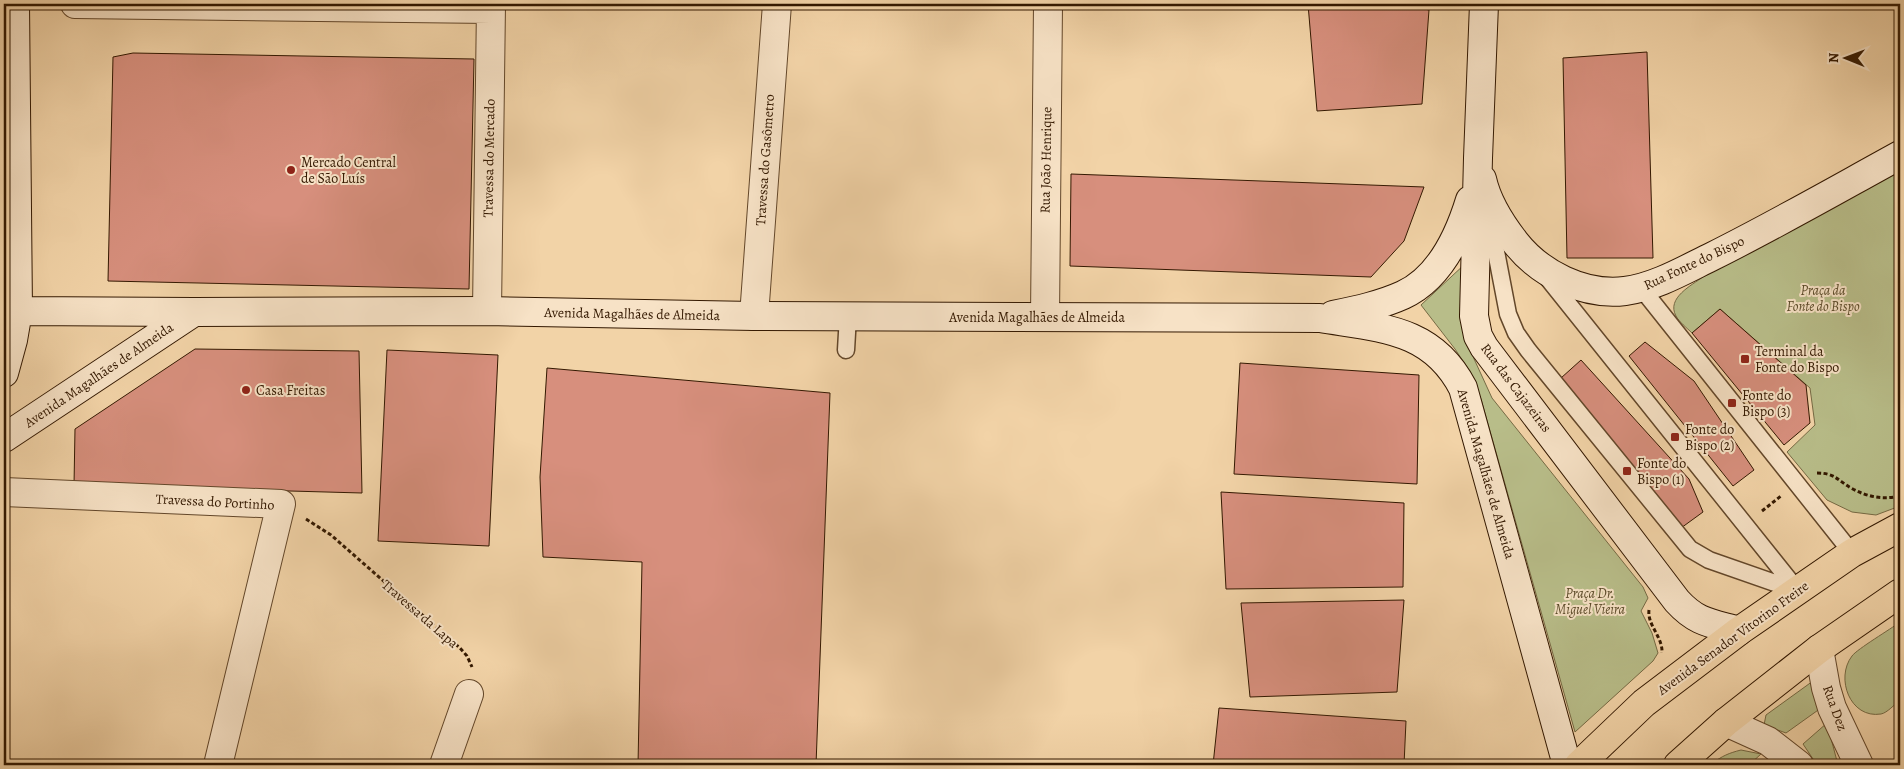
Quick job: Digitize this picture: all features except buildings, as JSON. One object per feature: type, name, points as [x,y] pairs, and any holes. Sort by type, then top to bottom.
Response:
[{"type":"main road","points":[[4,374],[13,340],[11,309],[15,4]]},
{"type":"main road","points":[[75,4],[491,7]]},
{"type":"main road","name":"Travessa do Gasômetro","points":[[754,316],[777,4]]},
{"type":"main road","name":"Rua João Henrique","points":[[1045,317],[1048,4]]},
{"type":"main road","name":"Rua das Cajazeiras","points":[[1484,4],[1474,316],[1478,336],[1484,347],[1677,601],[1688,613],[1697,619],[1739,630]]},
{"type":"main road","name":"Travessa do Mercado","points":[[487,311],[491,7]]},
{"type":"main road","points":[[1320,318],[1362,309],[1405,294],[1433,272],[1455,240],[1463,221],[1470,200],[1478,151]]},
{"type":"main road","name":"Rua Fonte do Bispo","points":[[1478,151],[1483,185],[1491,204],[1509,234],[1524,254],[1538,266],[1567,282],[1609,292],[1642,289],[1690,267],[1758,234],[1900,155]]},
{"type":"main road","name":"Avenida Magalhães de Almeida","points":[[11,309],[194,312],[487,311],[754,316],[1320,318],[1400,333],[1417,339],[1433,349],[1456,374],[1463,388],[1567,765]]},
{"type":"main road","name":"Avenida Magalhães de Almeida","points":[[4,438],[194,312]]},
{"type":"main road","points":[[4,438],[4,446]]},
{"type":"main road","name":"Travessa do Portinho","points":[[4,492],[281,504],[218,765]]},
{"type":"main road","name":"Avenida Senador Vitorino Freire","points":[[1579,765],[1644,703],[1739,630],[1852,553],[1900,527]]},
{"type":"main road","points":[[1678,765],[1726,722],[1819,649],[1900,593]]},
{"type":"main road","name":"Rua Dez","points":[[1819,649],[1826,688],[1832,708],[1859,765]]},
{"type":"main road","points":[[444,765],[469,694]]},
{"type":"main road","points":[[1726,722],[1768,741],[1799,765]]},
{"type":"lane","points":[[1483,185],[1508,314],[1516,333],[1528,350],[1690,549],[1709,560],[1798,590]]},
{"type":"lane","points":[[1538,266],[1798,590]]},
{"type":"lane","points":[[1642,289],[1852,553]]},
{"type":"lane","points":[[846,350],[848,316]]},
{"type":"path","points":[[1816,473],[1828,473],[1837,477],[1851,488],[1868,495],[1880,498],[1900,496]]},
{"type":"path","name":"Travessa da Lapa","points":[[281,504],[332,535],[460,648],[471,662],[473,670],[473,683],[469,694]]},
{"type":"green space","name":"Praça da Fonte do Bispo","points":[[1900,168],[1900,506],[1876,515],[1852,512],[1827,500],[1787,452],[1815,425],[1810,388],[1720,309],[1692,333],[1676,316],[1674,303],[1687,288],[1703,277]]},
{"type":"green space","name":"Praça Dr. Miguel Vieira","points":[[1466,263],[1464,337],[1492,398],[1643,587],[1648,598],[1641,611],[1652,633],[1658,653],[1653,661],[1575,732],[1481,399],[1467,367],[1421,305]]},
{"type":"green space","points":[[1900,622],[1900,700],[1881,714],[1870,714],[1854,704],[1848,695],[1845,675],[1847,665],[1855,653]]},
{"type":"green space","points":[[1813,681],[1821,708],[1786,733],[1764,725],[1766,715]]},
{"type":"green space","points":[[1827,723],[1838,765],[1817,765],[1803,744]]},
{"type":"green space","points":[[1741,750],[1761,754],[1749,765],[1716,765],[1713,763],[1719,758]]},
{"type":"place","name":"Mercado Central de São Luís","points":[[291,170]]},
{"type":"place","name":"Terminal da Fonte do Bispo","points":[[1745,359]]},
{"type":"place","name":"Casa Freitas","points":[[246,390]]},
{"type":"place","name":"Fonte do Bispo (3)","points":[[1732,403]]},
{"type":"place","name":"Fonte do Bispo (2)","points":[[1675,437]]},
{"type":"place","name":"Fonte do Bispo (1)","points":[[1627,471]]}]
